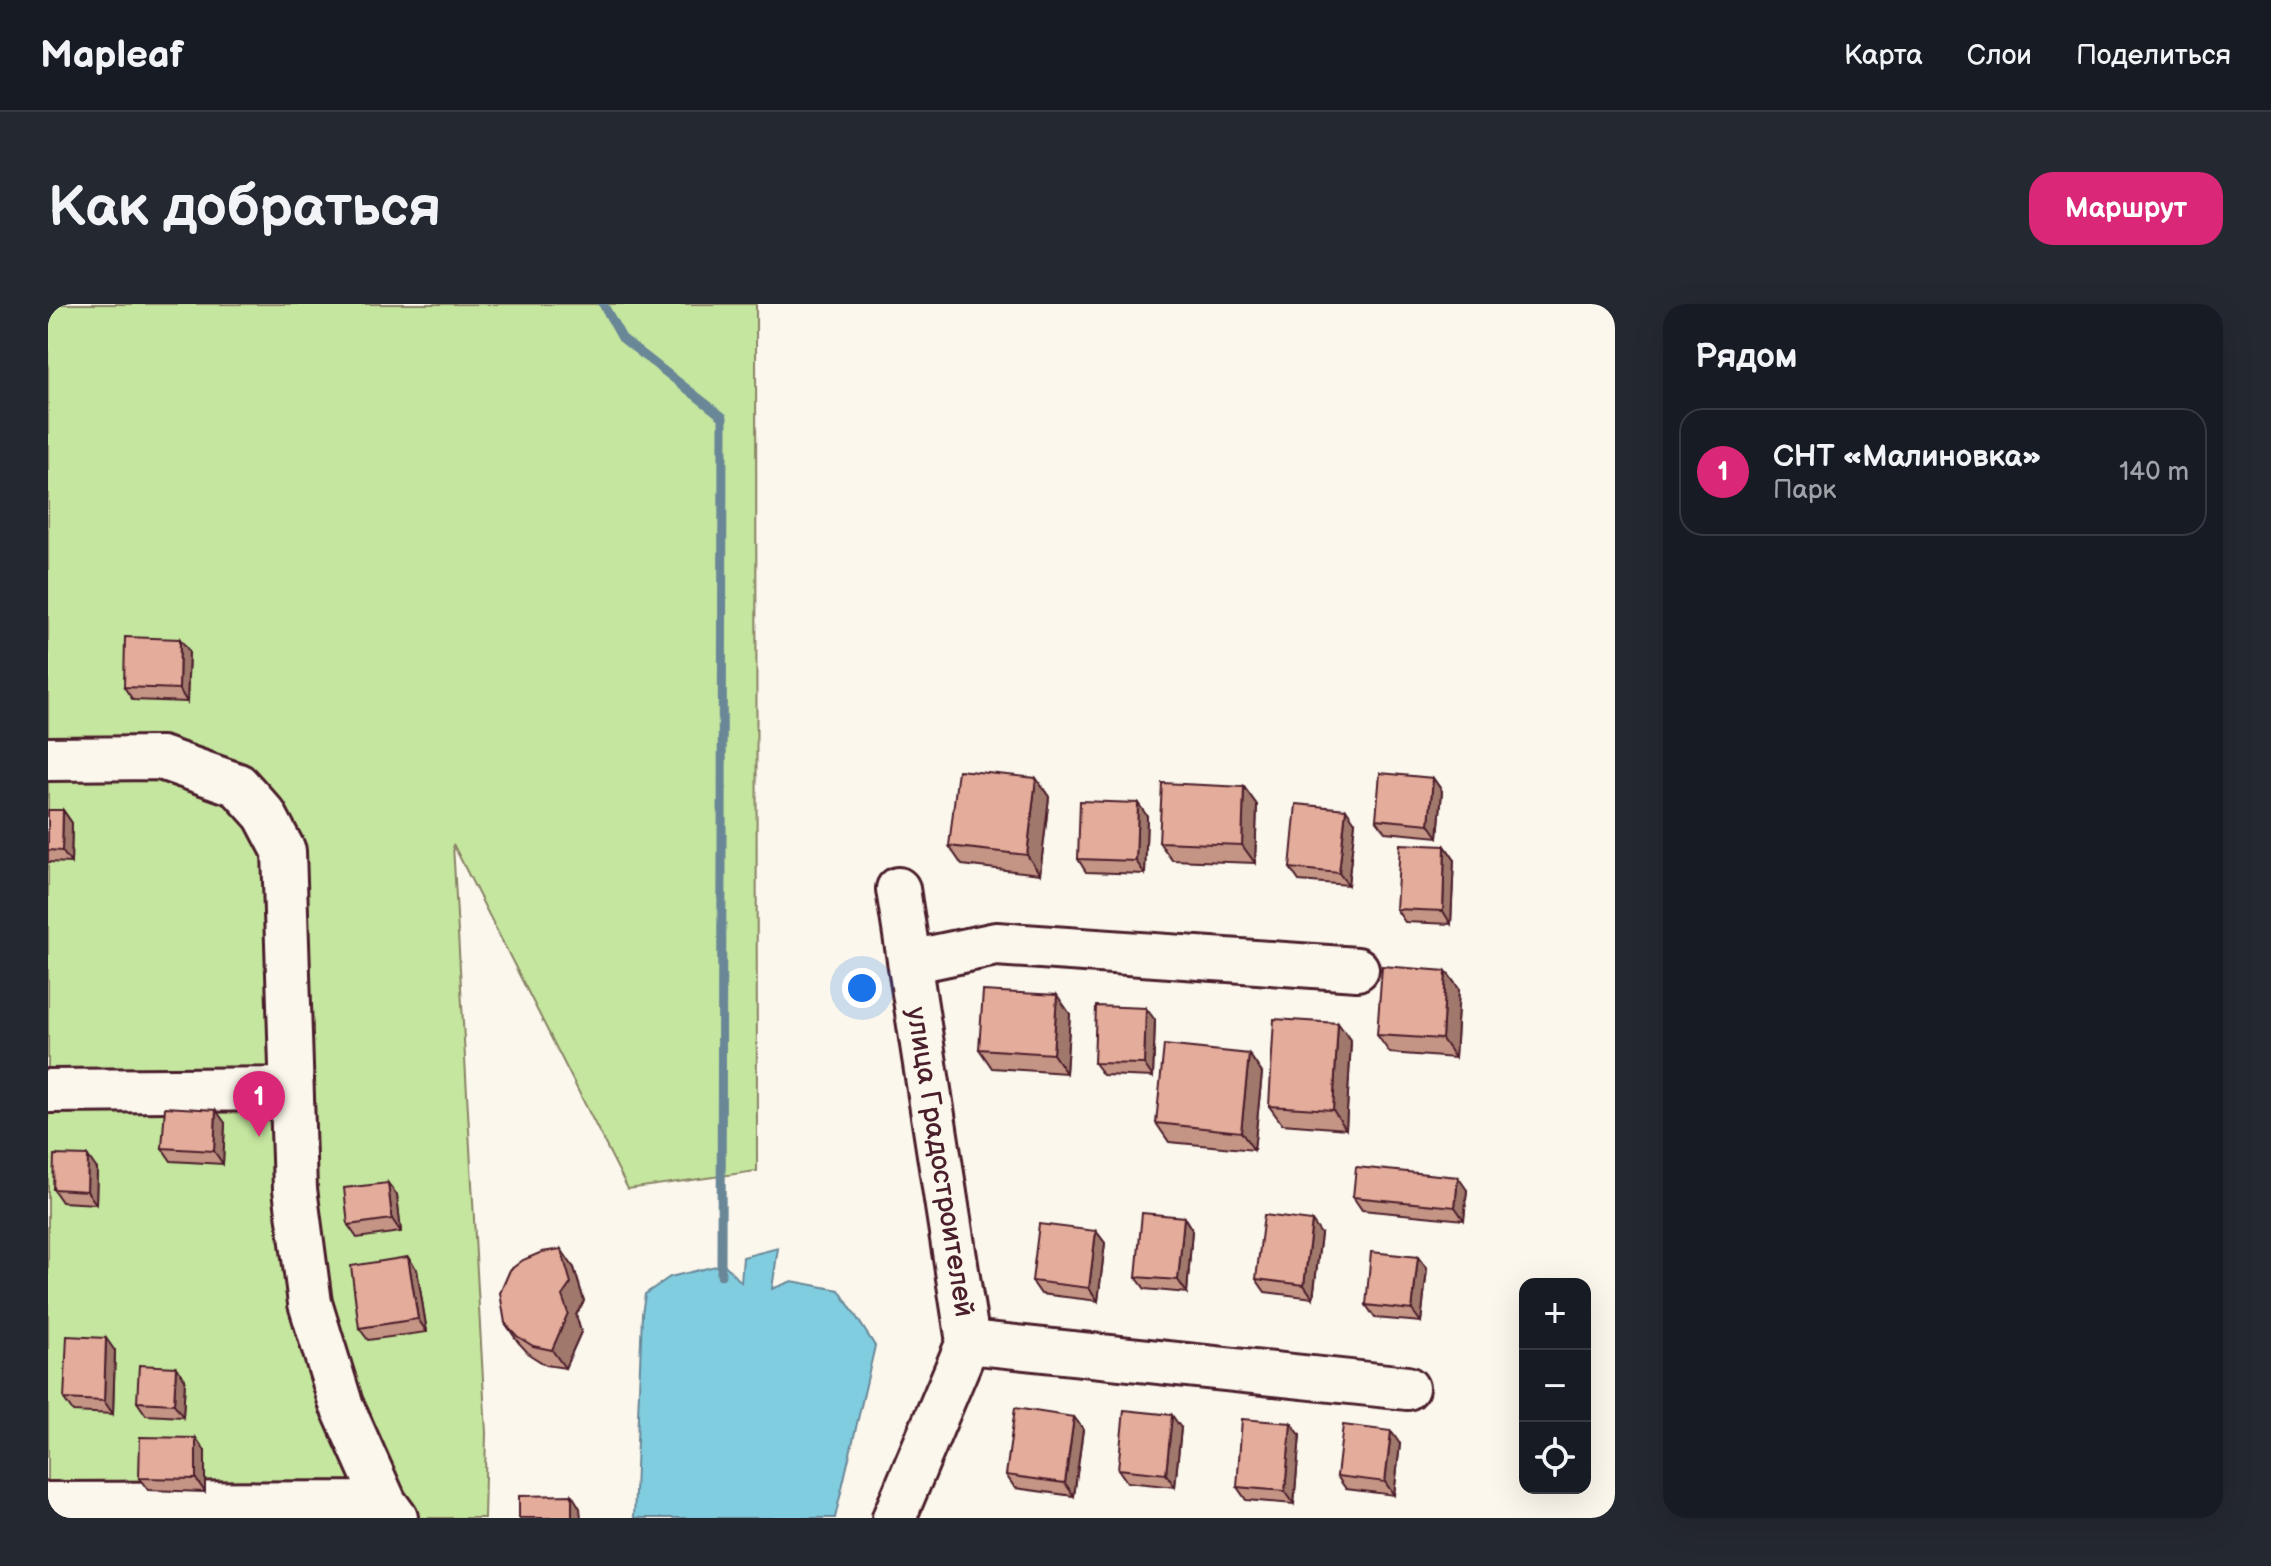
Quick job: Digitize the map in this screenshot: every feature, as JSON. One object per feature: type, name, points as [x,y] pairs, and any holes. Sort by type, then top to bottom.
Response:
[{"type":"street","points":[[48,759],[161,758],[238,785],[265,815],[284,851],[295,1189],[310,1303],[341,1404],[390,1511],[48,1504]]},
{"type":"street","name":"улица Градостроителей","points":[[894,1518],[968,1342],[898,889]]},
{"type":"street","points":[[910,962],[996,944],[1357,969]]},
{"type":"street","points":[[48,1091],[291,1089]]},
{"type":"street","points":[[968,1342],[1407,1388]]},
{"type":"green space","points":[[48,304],[756,304],[757,1171],[628,1189],[453,844],[486,1433],[484,1518],[48,1518]]},
{"type":"water","points":[[778,1248],[772,1289],[792,1281],[839,1290],[875,1346],[835,1518],[634,1518],[645,1294],[670,1277],[724,1264],[741,1282],[743,1257]]},
{"type":"building","points":[[125,637],[180,639],[179,689],[124,687]]},
{"type":"building","points":[[958,770],[1036,778],[1027,855],[949,846]]},
{"type":"building","points":[[1380,773],[1433,778],[1429,824],[1376,819]]},
{"type":"building","points":[[1162,783],[1244,787],[1242,845],[1159,842]]},
{"type":"building","points":[[1080,801],[1138,803],[1136,861],[1078,859]]},
{"type":"building","points":[[1296,804],[1346,809],[1339,873],[1290,868]]},
{"type":"building","points":[[48,810],[63,810],[62,851],[48,850]]},
{"type":"building","points":[[1400,844],[1445,846],[1443,911],[1396,909]]},
{"type":"building","points":[[1382,966],[1446,971],[1442,1039],[1377,1035]]},
{"type":"building","points":[[983,991],[1057,995],[1053,1054],[979,1049]]},
{"type":"building","points":[[1096,1006],[1146,1008],[1144,1064],[1094,1063]]},
{"type":"building","points":[[1274,1019],[1338,1023],[1333,1110],[1269,1106]]},
{"type":"building","points":[[1164,1045],[1249,1054],[1241,1132],[1156,1123]]},
{"type":"building","points":[[165,1107],[216,1110],[214,1151],[162,1148]]},
{"type":"building","points":[[54,1155],[88,1156],[87,1191],[53,1189]]},
{"type":"building","points":[[1356,1167],[1458,1177],[1455,1207],[1353,1197]]},
{"type":"building","points":[[388,1183],[392,1219],[348,1225],[344,1188]]},
{"type":"building","points":[[1142,1213],[1184,1217],[1178,1280],[1136,1277]]},
{"type":"building","points":[[1264,1215],[1312,1221],[1304,1285],[1256,1279]]},
{"type":"building","points":[[1039,1224],[1096,1231],[1089,1288],[1032,1281]]},
{"type":"building","points":[[561,1249],[571,1283],[562,1296],[568,1313],[552,1350],[533,1346],[517,1336],[505,1323],[500,1293],[510,1270],[523,1260],[542,1252]]},
{"type":"building","points":[[1371,1252],[1418,1257],[1412,1310],[1366,1305]]},
{"type":"building","points":[[408,1257],[418,1319],[359,1328],[351,1266]]},
{"type":"building","points":[[67,1336],[106,1338],[104,1401],[64,1399]]},
{"type":"building","points":[[139,1365],[176,1367],[174,1404],[137,1402]]},
{"type":"building","points":[[1015,1408],[1074,1417],[1065,1483],[1006,1475]]},
{"type":"building","points":[[1124,1410],[1172,1415],[1166,1474],[1118,1469]]},
{"type":"building","points":[[1242,1419],[1291,1423],[1285,1491],[1237,1487]]},
{"type":"building","points":[[1343,1425],[1391,1431],[1385,1482],[1337,1476]]},
{"type":"building","points":[[140,1437],[196,1438],[196,1479],[139,1478]]},
{"type":"building","points":[[572,1495],[572,1518],[519,1518],[519,1496]]},
{"type":"waterway","points":[[603,304],[622,338],[723,417],[721,1275]]},
{"type":"place","name":"СНТ «Малиновка»","points":[[259,1137]]}]
